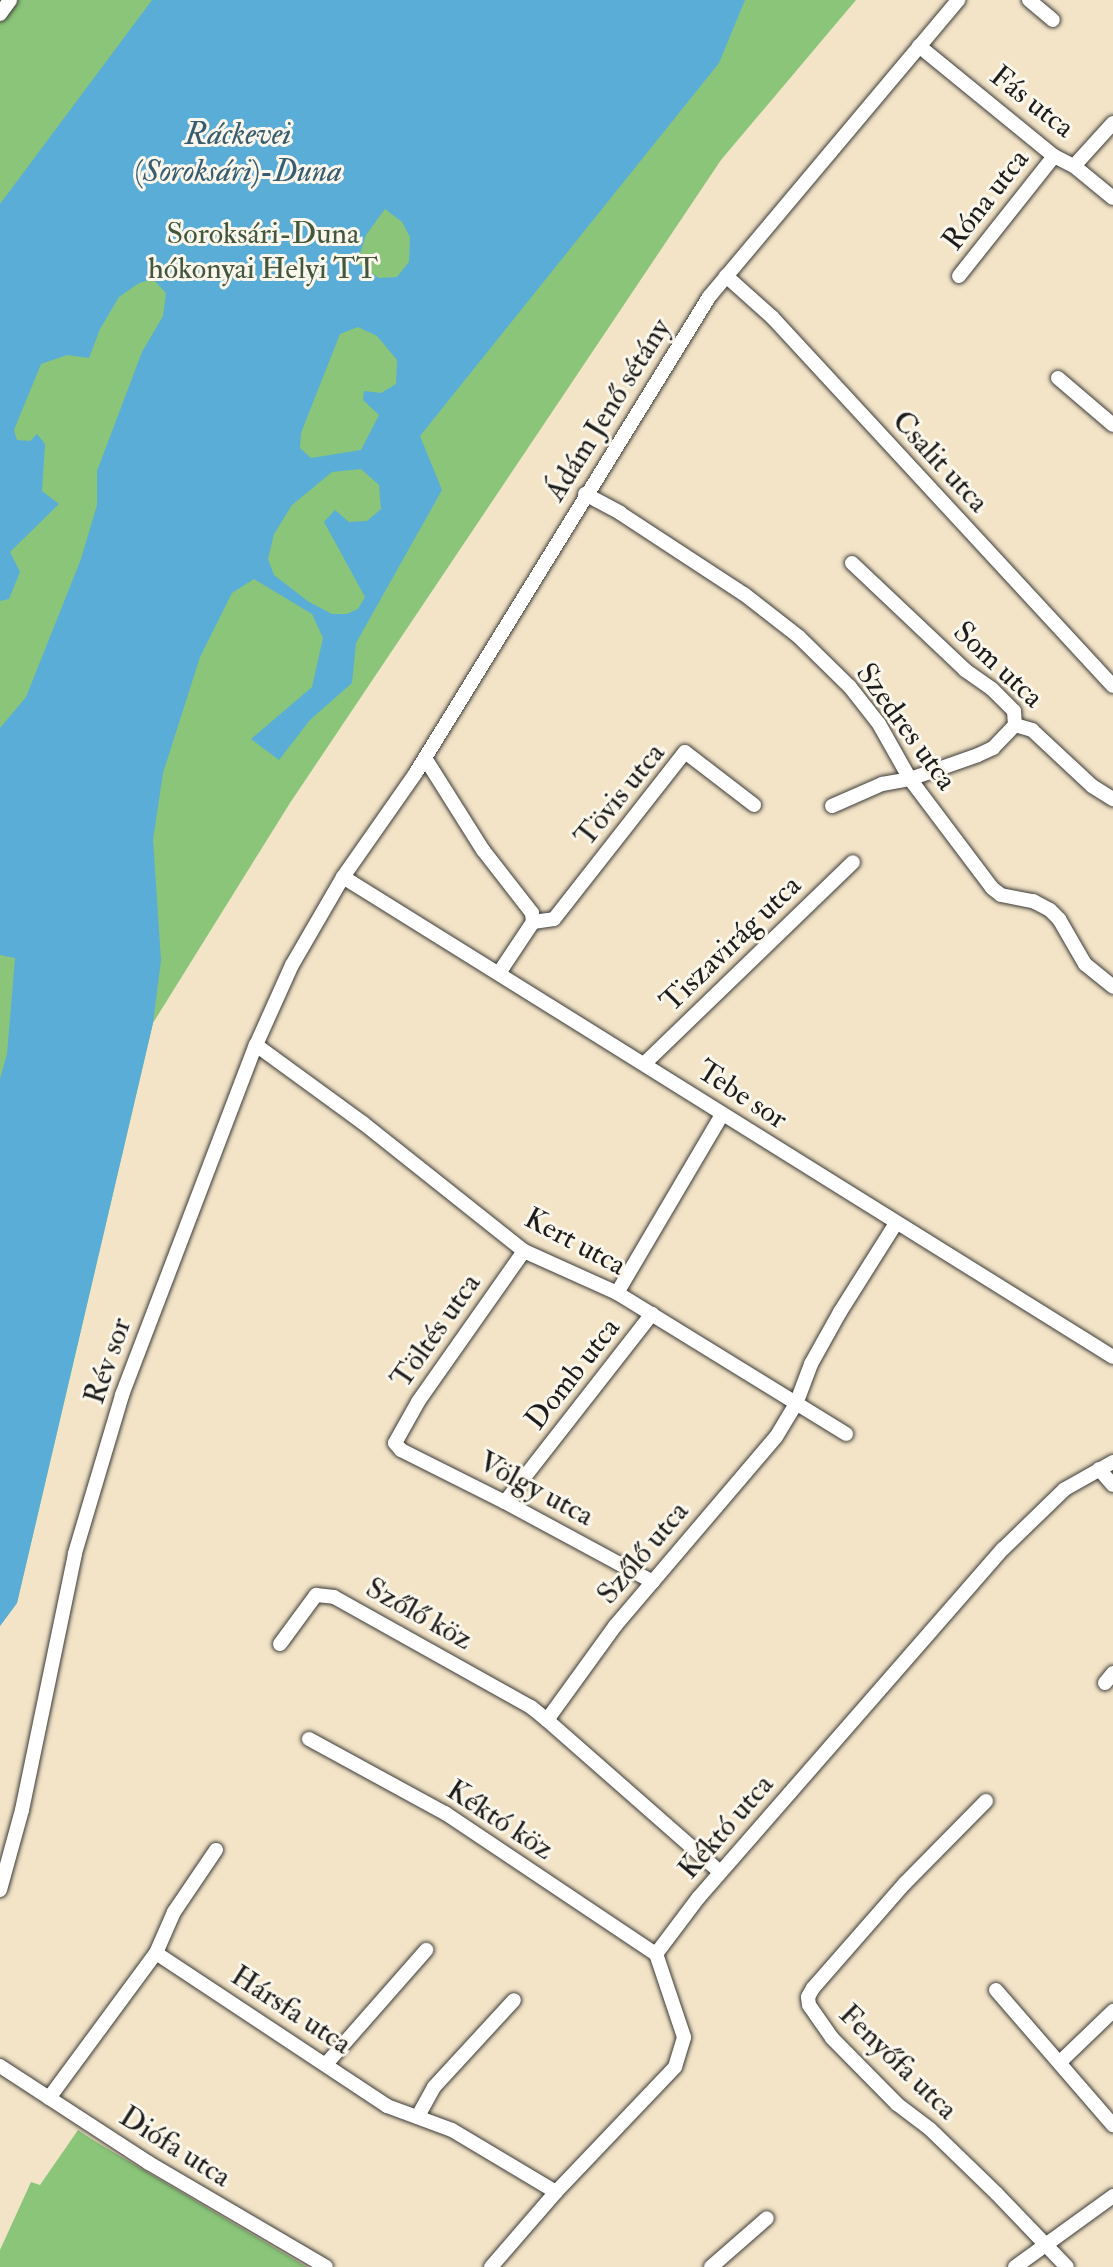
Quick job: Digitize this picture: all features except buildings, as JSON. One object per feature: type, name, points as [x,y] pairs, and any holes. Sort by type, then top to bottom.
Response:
[{"type":"street","points":[[0,14],[10,0]]},
{"type":"street","name":"Ádám Jenő sétány","points":[[343,877],[425,758],[709,297],[958,0]]},
{"type":"street","points":[[1029,0],[1053,20]]},
{"type":"street","name":"Fás utca","points":[[919,46],[1054,156],[1074,166],[1113,198]]},
{"type":"street","points":[[1074,166],[1113,123]]},
{"type":"street","name":"Róna utca","points":[[959,276],[1054,156]]},
{"type":"street","name":"Csalit utca","points":[[726,276],[772,317],[1113,686]]},
{"type":"street","points":[[1058,378],[1113,425]]},
{"type":"street","name":"Szedres utca","points":[[585,494],[620,513],[744,594],[799,637],[850,687],[879,724],[910,779],[992,888],[1001,895],[1033,901],[1050,910],[1059,919],[1085,964],[1113,987]]},
{"type":"street","name":"Som utca","points":[[852,563],[965,670],[992,689],[1014,711],[1015,725],[1032,730],[1092,786],[1113,799]]},
{"type":"street","points":[[832,806],[882,784],[910,779],[993,748],[1015,725]]},
{"type":"street","name":"Tövis utca","points":[[499,973],[533,922],[554,919],[685,752],[754,805]]},
{"type":"street","points":[[425,758],[483,850],[532,913],[533,922]]},
{"type":"street","name":"Tiszavirág utca","points":[[645,1063],[853,862]]},
{"type":"street","name":"Tebe sor","points":[[343,877],[1113,1357]]},
{"type":"street","name":"Rév sor","points":[[0,1890],[22,1810],[75,1553],[122,1395],[256,1045],[292,965],[343,877]]},
{"type":"street","name":"Kert utca","points":[[256,1045],[363,1123],[524,1251],[617,1293],[846,1434]]},
{"type":"street","points":[[617,1293],[722,1115]]},
{"type":"street","name":"Szőlő utca","points":[[547,1720],[615,1626],[750,1471],[796,1404],[819,1351],[896,1223]]},
{"type":"street","name":"Töltés utca","points":[[395,1443],[412,1411],[524,1251]]},
{"type":"street","name":"Domb utca","points":[[505,1502],[652,1314]]},
{"type":"street","name":"Völgy utca","points":[[395,1443],[401,1450],[653,1582]]},
{"type":"street","points":[[1106,1465],[1113,1485]]},
{"type":"street","name":"Kéktó utca","points":[[656,1954],[720,1872],[1003,1549],[1065,1489],[1106,1465]]},
{"type":"street","name":"Szőlő köz","points":[[280,1644],[316,1595],[334,1597],[517,1699],[547,1720]]},
{"type":"street","points":[[547,1720],[720,1872]]},
{"type":"street","name":"Kéktó köz","points":[[309,1739],[445,1813],[656,1954]]},
{"type":"street","name":"Fenyőfa utca","points":[[986,1801],[905,1883],[813,1988],[808,1997],[809,2005],[832,2038],[897,2104],[930,2129],[1047,2244]]},
{"type":"street","points":[[49,2098],[156,1953],[174,1912],[216,1850]]},
{"type":"street","points":[[326,2064],[426,1950]]},
{"type":"street","name":"Hársfa utca","points":[[156,1953],[387,2106],[452,2130],[556,2192]]},
{"type":"street","points":[[491,2267],[556,2192],[675,2067],[683,2052],[680,2022],[656,1954]]},
{"type":"street","points":[[996,1990],[1113,2125]]},
{"type":"street","points":[[418,2116],[434,2087],[514,2000]]},
{"type":"street","points":[[1060,2062],[1113,2011]]},
{"type":"street","name":"Diófa utca","points":[[0,2066],[149,2163],[326,2267]]},
{"type":"street","points":[[1015,2267],[1113,2196]]},
{"type":"street","points":[[711,2267],[767,2218]]},
{"type":"street","points":[[1047,2244],[1067,2267]]},
{"type":"green space","name":"Ráckevei (Soroksári)-Duna","points":[[0,0],[856,0],[721,160],[290,803],[153,1023],[17,1603],[0,1626]]},
{"type":"green space","points":[[78,2130],[307,2267],[0,2267],[0,2250],[31,2182],[40,2185]]},
{"type":"water","name":"Ráckevei (Soroksári)-Duna","points":[[152,0],[745,0],[719,63],[420,436],[442,490],[356,643],[352,683],[310,720],[279,760],[251,739],[312,687],[323,638],[312,614],[254,579],[232,593],[200,657],[163,773],[153,840],[161,960],[153,1023],[17,1603],[0,1626],[0,1079],[7,1054],[15,958],[0,955],[0,728],[26,697],[81,559],[97,505],[97,471],[142,352],[163,316],[166,293],[153,279],[139,283],[119,297],[100,329],[89,358],[67,355],[41,364],[14,430],[17,440],[30,441],[37,434],[45,444],[42,491],[59,504],[10,552],[20,572],[9,599],[0,601],[0,204]],"holes":[[[385,209],[402,222],[410,237],[409,262],[397,277],[379,278],[357,263],[366,235]],[[358,327],[377,336],[397,360],[396,384],[381,393],[364,391],[363,400],[379,415],[361,450],[311,458],[300,448],[301,433],[340,334]],[[361,469],[379,485],[381,509],[367,521],[349,522],[335,510],[324,522],[365,597],[358,609],[347,614],[332,614],[309,602],[274,575],[268,559],[274,534],[292,505],[332,472]]]},
{"type":"park label","name":"Soroksári-Duna hókonyai Helyi TT","points":[[263,251]]}]
